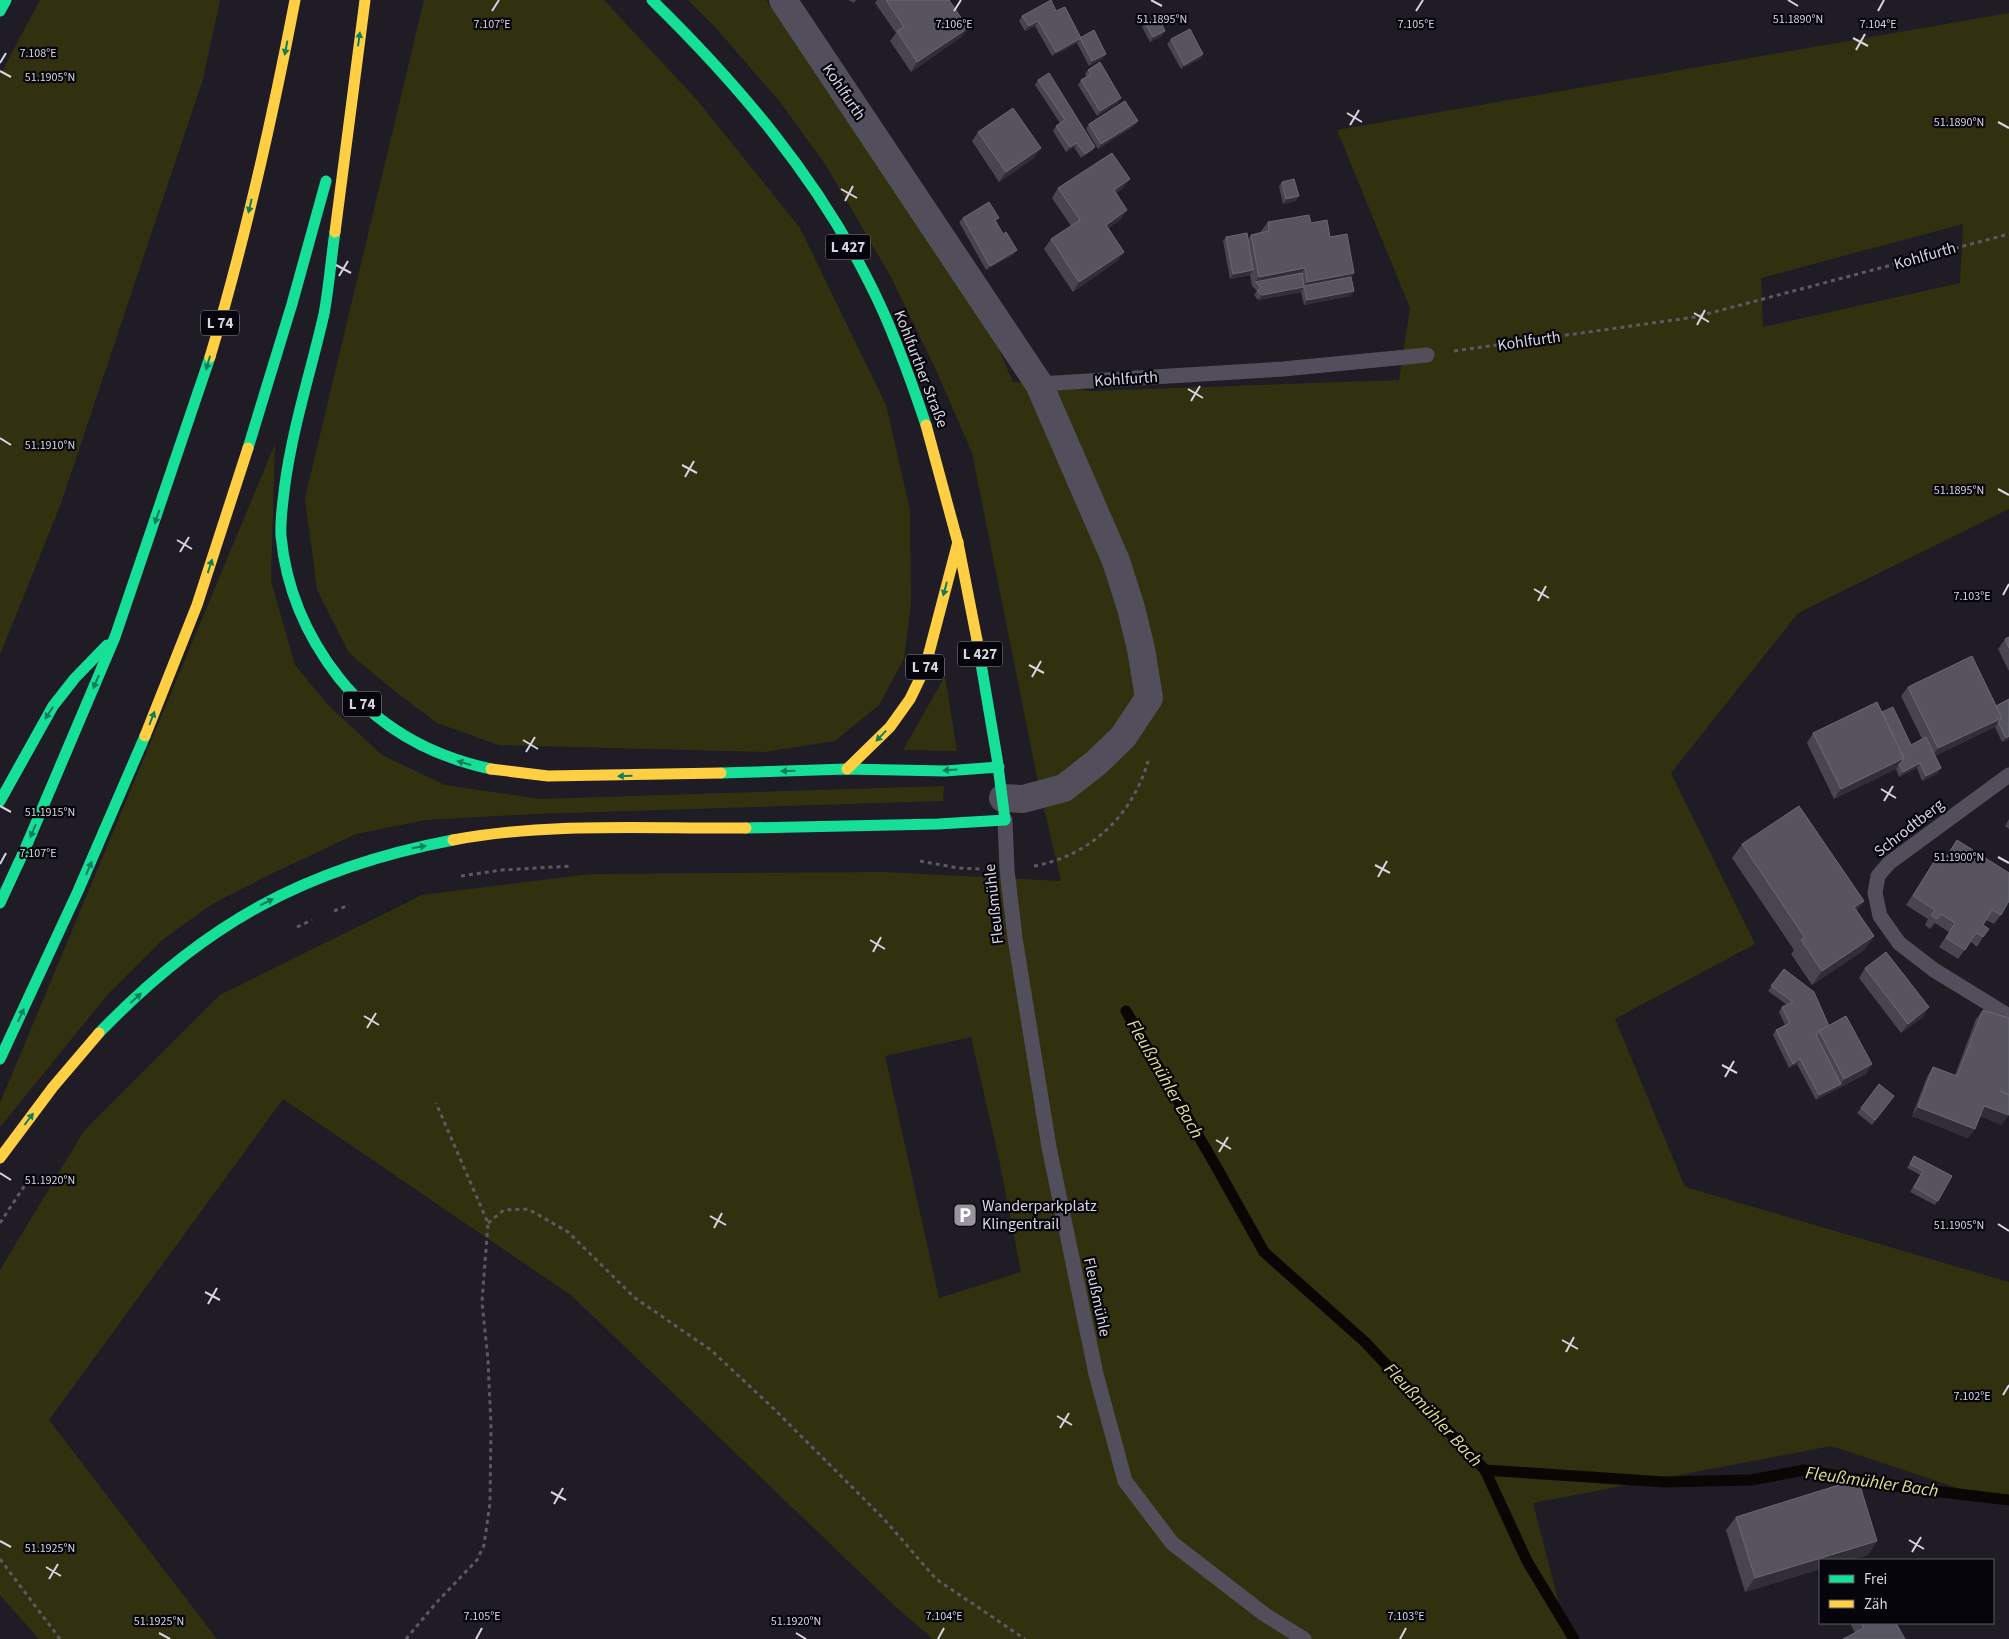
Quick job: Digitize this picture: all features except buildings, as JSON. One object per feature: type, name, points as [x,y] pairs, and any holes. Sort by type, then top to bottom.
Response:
[{"type":"main road","points":[[0,11],[6,0]]},
{"type":"main road","name":"L 74","points":[[0,903],[25,849],[115,637],[203,379],[232,283],[281,74],[295,0]]},
{"type":"main road","name":"L 74","points":[[365,0],[324,312],[289,458],[281,535],[286,567],[295,600],[307,629],[322,656],[348,689],[382,722],[406,738],[462,763],[506,772],[548,776],[600,776],[847,769],[945,771],[999,767]]},
{"type":"main road","name":"Kohlfurther Straße","points":[[652,0],[700,46],[762,116],[807,177],[870,283],[915,390],[942,475],[969,590],[999,767],[1004,809]]},
{"type":"main road","name":"L 74","points":[[334,152],[354,78]]},
{"type":"main road","points":[[0,1059],[86,877],[141,748],[197,604],[263,404],[294,302],[329,171]]},
{"type":"main road","name":"L 74","points":[[847,769],[890,727],[910,699],[925,668],[958,542]]},
{"type":"main road","name":"L 74","points":[[0,801],[15,778],[47,715],[81,670],[115,637]]},
{"type":"main road","points":[[0,1158],[62,1075],[112,1020],[163,974],[213,934],[253,909],[329,872],[398,850],[469,838],[547,830],[967,824],[1004,809]]},
{"type":"street","name":"Kohlfurth","points":[[783,0],[1039,384],[1116,561],[1131,608],[1141,649],[1149,698],[1123,737],[1096,763],[1064,788],[1022,799],[1004,809]]},
{"type":"lane","name":"Kohlfurth","points":[[1039,384],[1283,369],[1427,356]]},
{"type":"lane","name":"Schrodtberg","points":[[2009,775],[1889,863],[1878,876],[1875,893],[1880,916],[1899,943],[1934,970],[2009,1016]]},
{"type":"lane","name":"Fleußmühle","points":[[1004,809],[1007,870],[1015,938],[1049,1147],[1096,1374],[1125,1481],[1172,1543],[1264,1614],[1304,1639]]},
{"type":"path","name":"Kohlfurth","points":[[1427,356],[1695,317],[2009,234]]},
{"type":"path","points":[[915,860],[958,868],[1007,870],[1044,864],[1078,850],[1101,835],[1119,818],[1134,795],[1150,755]]},
{"type":"path","points":[[456,876],[502,870],[580,866]]},
{"type":"path","points":[[328,913],[356,902]]},
{"type":"path","points":[[293,929],[319,916]]},
{"type":"path","points":[[406,1639],[436,1603],[477,1560],[484,1546],[490,1503],[491,1426],[488,1360],[482,1302],[488,1223],[436,1103]]},
{"type":"path","points":[[0,1223],[30,1176]]},
{"type":"path","points":[[488,1223],[504,1210],[528,1209],[568,1232],[635,1298],[711,1350],[774,1408],[884,1519],[936,1579],[1025,1639]]},
{"type":"path","points":[[0,1559],[60,1639]]},
{"type":"shaded area","points":[[40,0],[220,0],[203,79],[60,506],[0,655],[0,75]]},
{"type":"shaded area","points":[[424,0],[604,0],[697,100],[800,228],[886,405],[910,510],[911,603],[904,659],[879,705],[835,741],[765,752],[499,745],[437,723],[349,653],[317,590],[305,498]]},
{"type":"shaded area","points":[[688,0],[766,0],[987,322],[1013,382],[1092,391],[1399,380],[1410,308],[1337,130],[2009,13],[2009,509],[1798,613],[1671,773],[1755,944],[1615,1019],[1685,1187],[2009,1282],[2009,1505],[1831,1446],[1533,1503],[1568,1639],[933,1639],[896,1607],[572,1296],[283,1099],[49,1420],[217,1639],[39,1639],[0,1595],[0,1270],[84,1131],[220,995],[422,895],[591,874],[885,872],[1061,881],[1039,787],[972,453],[937,372],[891,277],[827,167],[780,102],[715,27]],"holes":[[[1963,224],[1960,283],[1763,327],[1761,278]],[[971,1037],[999,1159],[1021,1272],[939,1298],[885,1056]]]},
{"type":"shaded area","points":[[275,444],[271,581],[295,665],[328,705],[382,755],[445,785],[540,799],[944,786],[943,801],[534,814],[425,820],[356,834],[212,904],[161,941],[109,993],[0,1127],[0,1103]]},
{"type":"shaded area","points":[[945,676],[957,751],[903,750]]},
{"type":"waterway","name":"Fleußmühler Bach","points":[[1126,1011],[1264,1252],[1365,1342],[1485,1470],[1664,1482],[1751,1480],[1804,1470],[1908,1488],[2009,1500]]},
{"type":"waterway","points":[[1485,1470],[1527,1561],[1574,1639]]},
{"type":"traffic: fast","points":[[0,11],[6,0]]},
{"type":"traffic: fast","points":[[652,0],[745,98],[800,169],[825,206],[849,244],[886,318],[901,353],[926,425]]},
{"type":"traffic: fast","points":[[248,448],[292,304],[326,181]]},
{"type":"traffic: fast","points":[[335,232],[324,314],[297,420],[285,484],[281,536],[293,593],[317,646],[339,678],[371,711],[388,725],[426,747],[447,756],[491,769]]},
{"type":"traffic: fast","points":[[0,903],[25,849],[115,637],[210,357]]},
{"type":"traffic: fast","points":[[977,640],[997,758],[1005,820]]},
{"type":"traffic: fast","points":[[0,801],[53,706],[75,678],[107,645]]},
{"type":"traffic: fast","points":[[0,1059],[78,891],[145,736]]},
{"type":"traffic: fast","points":[[721,773],[847,769],[945,771],[999,767]]},
{"type":"traffic: fast","points":[[746,828],[938,824],[1005,820]]},
{"type":"traffic: fast","points":[[99,1033],[138,995],[178,961],[218,931],[260,906],[304,885],[350,867],[400,852],[453,840]]},
{"type":"traffic: slow","points":[[210,357],[235,269],[257,180],[295,0]]},
{"type":"traffic: slow","points":[[335,232],[365,0]]},
{"type":"traffic: slow","points":[[926,425],[958,543],[977,640]]},
{"type":"traffic: slow","points":[[145,736],[197,605],[248,448]]},
{"type":"traffic: slow","points":[[847,769],[890,727],[910,699],[925,668],[958,542]]},
{"type":"traffic: slow","points":[[491,769],[548,776],[721,773]]},
{"type":"traffic: slow","points":[[453,840],[489,834],[562,829],[636,827],[746,828]]},
{"type":"traffic: slow","points":[[0,1158],[53,1087],[99,1033]]},
{"type":"place","name":"Wanderparkplatz Klingentrail","points":[[965,1215]]}]
